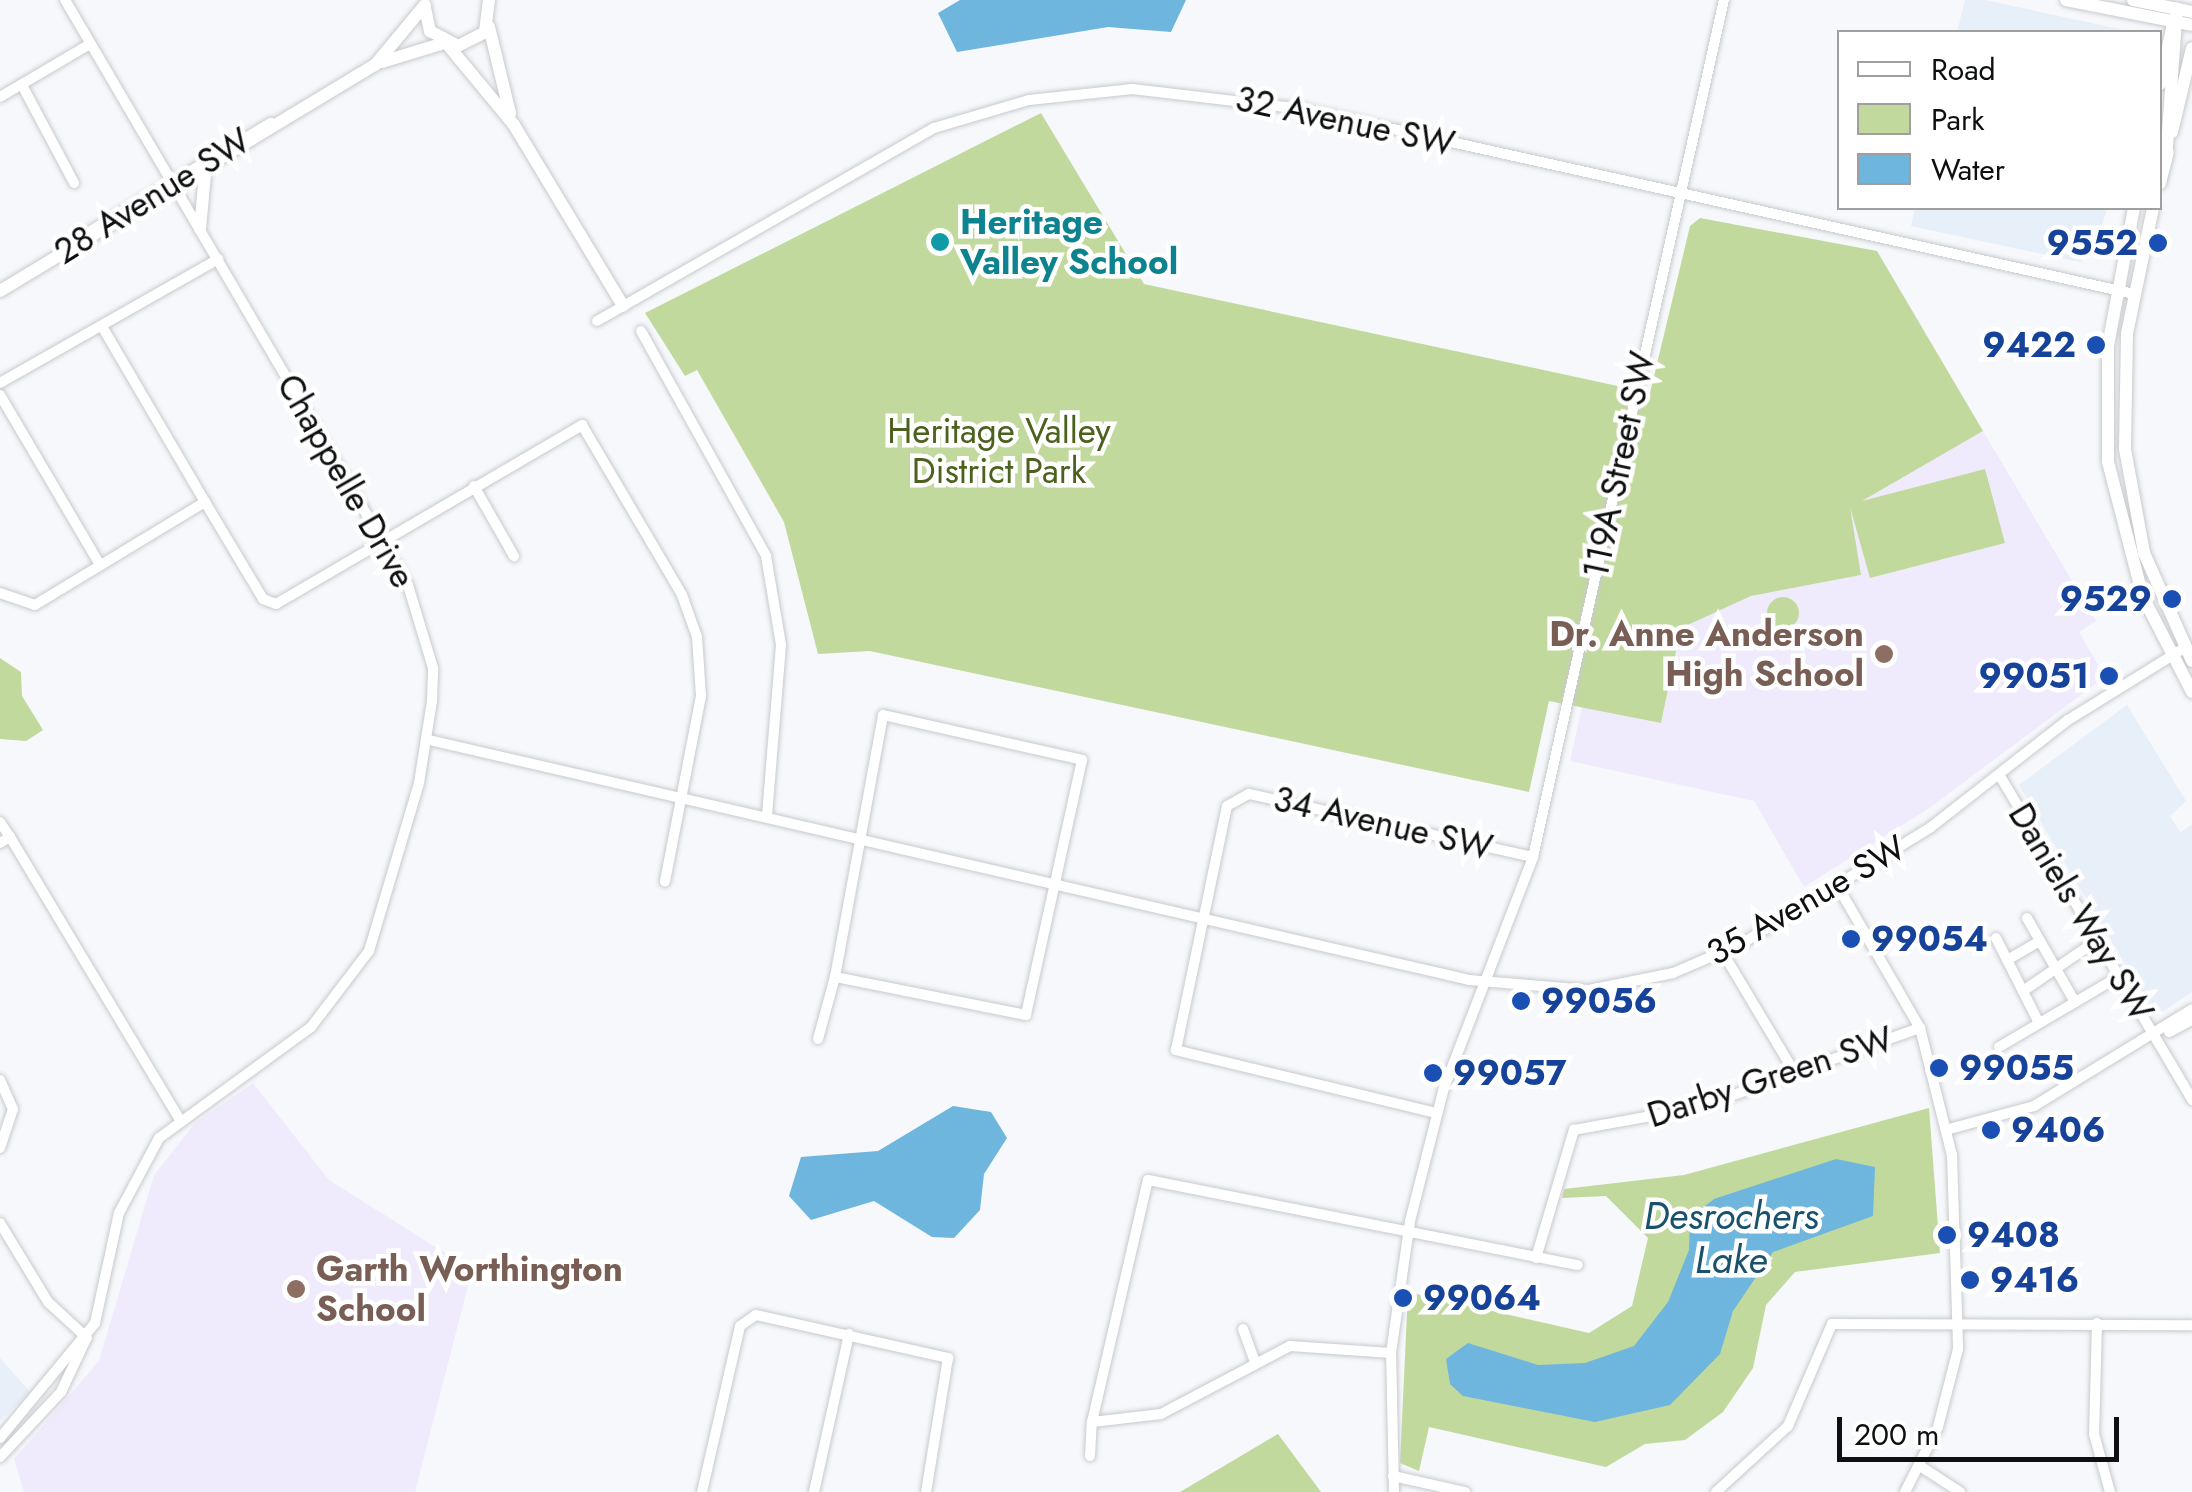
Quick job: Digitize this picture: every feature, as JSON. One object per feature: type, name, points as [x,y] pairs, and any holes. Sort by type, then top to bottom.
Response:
[{"type":"main road","points":[[490,0],[490,55],[514,125]]},
{"type":"main road","points":[[2066,0],[2185,13]]},
{"type":"main road","points":[[2133,0],[2185,13]]},
{"type":"main road","points":[[426,3],[430,32],[446,44],[514,125],[623,306]]},
{"type":"main road","name":"28 Avenue SW","points":[[375,64],[426,3]]},
{"type":"main road","points":[[2162,78],[2185,13]]},
{"type":"main road","points":[[2166,160],[2185,13]]},
{"type":"main road","name":"28 Avenue SW","points":[[0,291],[375,64],[446,44],[478,40],[490,23]]},
{"type":"main road","points":[[2162,175],[2192,48]]},
{"type":"main road","name":"28 Avenue SW","points":[[174,185],[205,174],[289,116]]},
{"type":"main road","points":[[200,228],[205,174]]},
{"type":"main road","points":[[2134,210],[2117,291],[2105,388],[2112,490],[2171,656],[2192,692]]},
{"type":"main road","points":[[2153,210],[2134,294],[2123,385],[2128,477],[2144,553],[2192,661]]},
{"type":"street","name":"Chappelle Drive","points":[[65,0],[408,585],[433,668],[429,740],[384,912],[342,992],[292,1044],[178,1117]]},
{"type":"street","name":"119A Street SW","points":[[1394,1492],[1392,1353],[1408,1230],[1436,1114],[1533,857],[1724,0]]},
{"type":"street","points":[[0,98],[90,44]]},
{"type":"street","points":[[22,84],[74,184]]},
{"type":"street","name":"32 Avenue SW","points":[[596,321],[918,135],[1074,92],[1223,95],[2134,294]]},
{"type":"street","points":[[0,383],[218,260]]},
{"type":"street","points":[[103,328],[268,605],[575,426],[588,430],[697,637],[701,696],[665,882]]},
{"type":"street","points":[[642,331],[766,556],[781,645],[767,818]]},
{"type":"street","points":[[0,395],[100,565]]},
{"type":"street","points":[[474,486],[514,556]]},
{"type":"street","points":[[0,593],[31,606],[205,502]]},
{"type":"street","name":"35 Avenue SW","points":[[429,740],[682,804],[767,818],[866,847],[1485,984],[1618,986],[1723,953],[1837,885],[2184,648]]},
{"type":"street","points":[[818,1039],[866,847],[878,721],[891,714],[1082,760],[1026,1015],[836,977]]},
{"type":"street","name":"Daniels Way SW","points":[[2000,776],[2192,1100]]},
{"type":"street","name":"34 Avenue SW","points":[[1201,920],[1234,796],[1533,857]]},
{"type":"street","points":[[0,822],[5,840],[178,1117],[126,1194],[86,1338],[61,1392],[0,1458]]},
{"type":"street","points":[[1837,885],[1920,1028],[1949,1129],[1961,1320],[1951,1388],[1920,1466],[1905,1492]]},
{"type":"street","points":[[2026,918],[2075,1002]]},
{"type":"street","points":[[1201,920],[1174,1040],[1181,1054],[1436,1114]]},
{"type":"street","points":[[1996,938],[2039,1024]]},
{"type":"street","points":[[2008,960],[2040,940]]},
{"type":"street","points":[[2023,991],[2096,940]]},
{"type":"street","points":[[1723,953],[1793,1070]]},
{"type":"street","points":[[1998,1047],[2118,977]]},
{"type":"street","points":[[2154,1037],[2192,1009]]},
{"type":"street","points":[[1949,1129],[2034,1106],[2154,1037],[2192,1020]]},
{"type":"street","name":"Darby Green SW","points":[[1536,1258],[1574,1130],[1675,1114],[1920,1028]]},
{"type":"street","points":[[0,1080],[13,1109],[0,1148]]},
{"type":"street","points":[[1090,1456],[1092,1422],[1148,1180],[1578,1265]]},
{"type":"street","points":[[0,1223],[55,1311],[86,1338]]},
{"type":"street","points":[[702,1492],[745,1320],[849,1334],[942,1354],[952,1364],[926,1492]]},
{"type":"street","points":[[1716,1492],[1788,1426],[1832,1324],[1961,1320],[2192,1326]]},
{"type":"street","points":[[2096,1323],[2094,1434],[2110,1492]]},
{"type":"street","points":[[1242,1329],[1254,1360]]},
{"type":"street","points":[[814,1492],[849,1334]]},
{"type":"street","points":[[0,1438],[86,1338]]},
{"type":"street","points":[[1092,1422],[1161,1414],[1254,1360],[1302,1343],[1392,1353]]},
{"type":"street","points":[[1920,1466],[1960,1492]]},
{"type":"street","points":[[1393,1476],[1465,1492]]},
{"type":"shaded area","points":[[1965,0],[1985,0],[2124,30],[1958,30]]},
{"type":"shaded area","points":[[1915,210],[2106,210],[2095,251],[2080,262],[1911,226]]},
{"type":"shaded area","name":"Dr. Anne Anderson High School","points":[[1983,431],[2096,621],[2079,632],[2105,677],[1928,809],[1804,887],[1754,801],[1570,761],[1582,707],[1661,723],[1681,628],[1751,596],[1860,575],[1844,511]]},
{"type":"shaded area","points":[[2127,705],[2186,801],[2170,816],[2180,832],[2192,825],[2192,992],[2156,1016],[2019,785]]},
{"type":"shaded area","name":"Garth Worthington School","points":[[253,1083],[329,1180],[472,1270],[415,1492],[24,1492],[14,1459],[99,1361],[154,1175],[195,1123]]},
{"type":"shaded area","points":[[0,1358],[30,1392],[0,1421]]},
{"type":"green space","name":"Heritage Valley District Park","points":[[1041,113],[1144,284],[1650,393],[1690,226],[1700,218],[1877,251],[1983,431],[1862,501],[1985,469],[2005,543],[1870,578],[1850,507],[1861,575],[1751,596],[1681,628],[1661,723],[1549,701],[1529,792],[870,651],[818,654],[784,522],[697,370],[685,376],[645,313]]},
{"type":"green space","points":[[1783,597],[1794,602],[1799,613],[1794,624],[1783,629],[1772,624],[1767,613],[1772,602]]},
{"type":"green space","points":[[0,658],[21,672],[22,696],[43,730],[26,741],[0,739]]},
{"type":"green space","points":[[1929,1108],[1940,1253],[1795,1272],[1766,1305],[1753,1368],[1723,1412],[1685,1440],[1645,1444],[1606,1467],[1429,1427],[1419,1471],[1400,1463],[1408,1292],[1589,1333],[1632,1306],[1648,1238],[1606,1196],[1562,1198],[1564,1189],[1684,1175]]},
{"type":"green space","points":[[1278,1434],[1321,1492],[1180,1492]]},
{"type":"water","points":[[960,0],[1186,0],[1171,32],[1108,27],[957,52],[938,13]]},
{"type":"water","points":[[953,1106],[991,1112],[1007,1138],[984,1174],[980,1210],[954,1238],[932,1237],[874,1201],[811,1220],[789,1196],[801,1157],[878,1151]]},
{"type":"water","name":"Desrochers Lake","points":[[1836,1159],[1875,1167],[1873,1216],[1773,1252],[1733,1311],[1720,1354],[1670,1405],[1595,1422],[1463,1396],[1450,1384],[1446,1359],[1468,1343],[1538,1365],[1585,1363],[1634,1346],[1668,1302],[1689,1250],[1690,1218],[1714,1199]]},
{"type":"place","name":"Heritage Valley School","points":[[940,242]]},
{"type":"place","name":"9552","points":[[2158,243]]},
{"type":"place","name":"9422","points":[[2096,345]]},
{"type":"place","name":"9529","points":[[2172,599]]},
{"type":"place","name":"Dr. Anne Anderson High School","points":[[1884,654]]},
{"type":"place","name":"99051","points":[[2109,676]]},
{"type":"place","name":"99054","points":[[1851,939]]},
{"type":"place","name":"99056","points":[[1521,1001]]},
{"type":"place","name":"99055","points":[[1939,1068]]},
{"type":"place","name":"99057","points":[[1433,1073]]},
{"type":"place","name":"9406","points":[[1991,1130]]},
{"type":"place","name":"9408","points":[[1947,1235]]},
{"type":"place","name":"9416","points":[[1970,1280]]},
{"type":"place","name":"Garth Worthington School","points":[[296,1289]]},
{"type":"place","name":"99064","points":[[1403,1298]]}]
